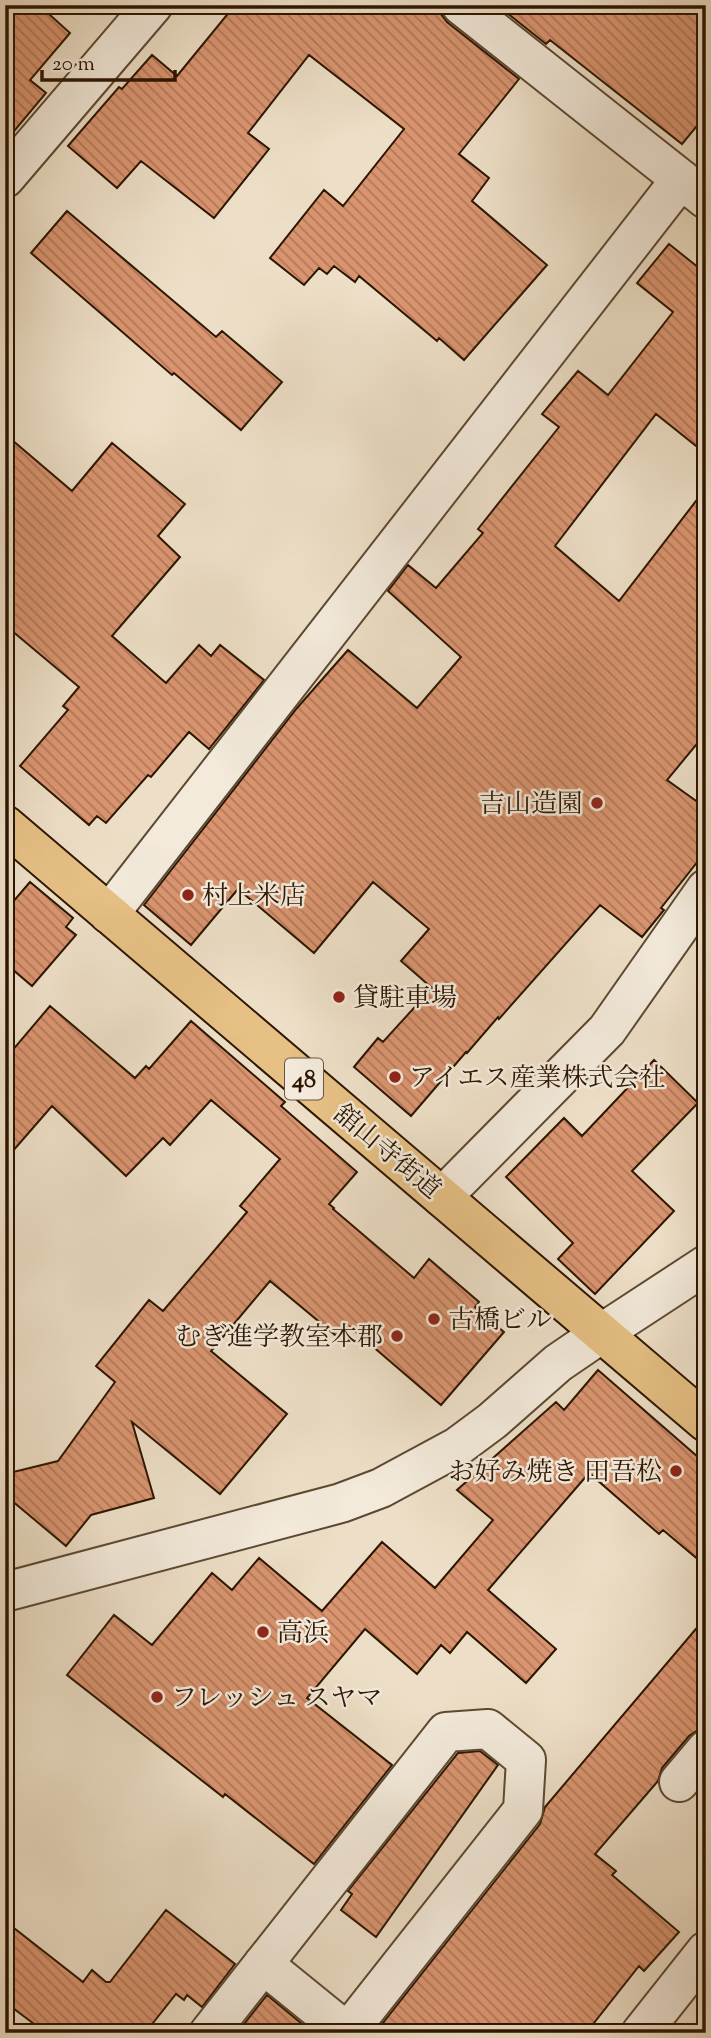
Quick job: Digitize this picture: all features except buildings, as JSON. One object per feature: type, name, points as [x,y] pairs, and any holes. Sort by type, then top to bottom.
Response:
[{"type":"main road","name":"舘山寺街道","points":[[5,825],[706,1422]]},
{"type":"street","points":[[5,178],[153,5]]},
{"type":"street","points":[[109,914],[693,189],[461,5]]},
{"type":"street","points":[[442,1197],[607,1030],[706,889]]},
{"type":"street","points":[[5,1592],[341,1503],[382,1488],[457,1447],[492,1422],[558,1363],[706,1265]]},
{"type":"street","points":[[209,2033],[263,1964],[446,1732],[488,1729],[526,1760],[523,1810],[348,2033],[263,1964]]},
{"type":"street","points":[[679,1783],[706,1750]]},
{"type":"street","points":[[641,2033],[706,1951]]},
{"type":"place","name":"吉山造園","points":[[597,803]]},
{"type":"place","name":"村上米店","points":[[188,895]]},
{"type":"place","name":"貸駐車場","points":[[339,997]]},
{"type":"place","name":"アイエス産業株式会社","points":[[395,1077]]},
{"type":"place","name":"古橋ビル","points":[[434,1319]]},
{"type":"place","name":"むぎ進学教室本郡","points":[[397,1336]]},
{"type":"place","name":"お好み焼き 田吾松","points":[[676,1471]]},
{"type":"place","name":"高浜","points":[[263,1632]]},
{"type":"place","name":"フレッシュ スヤマ","points":[[157,1697]]}]
